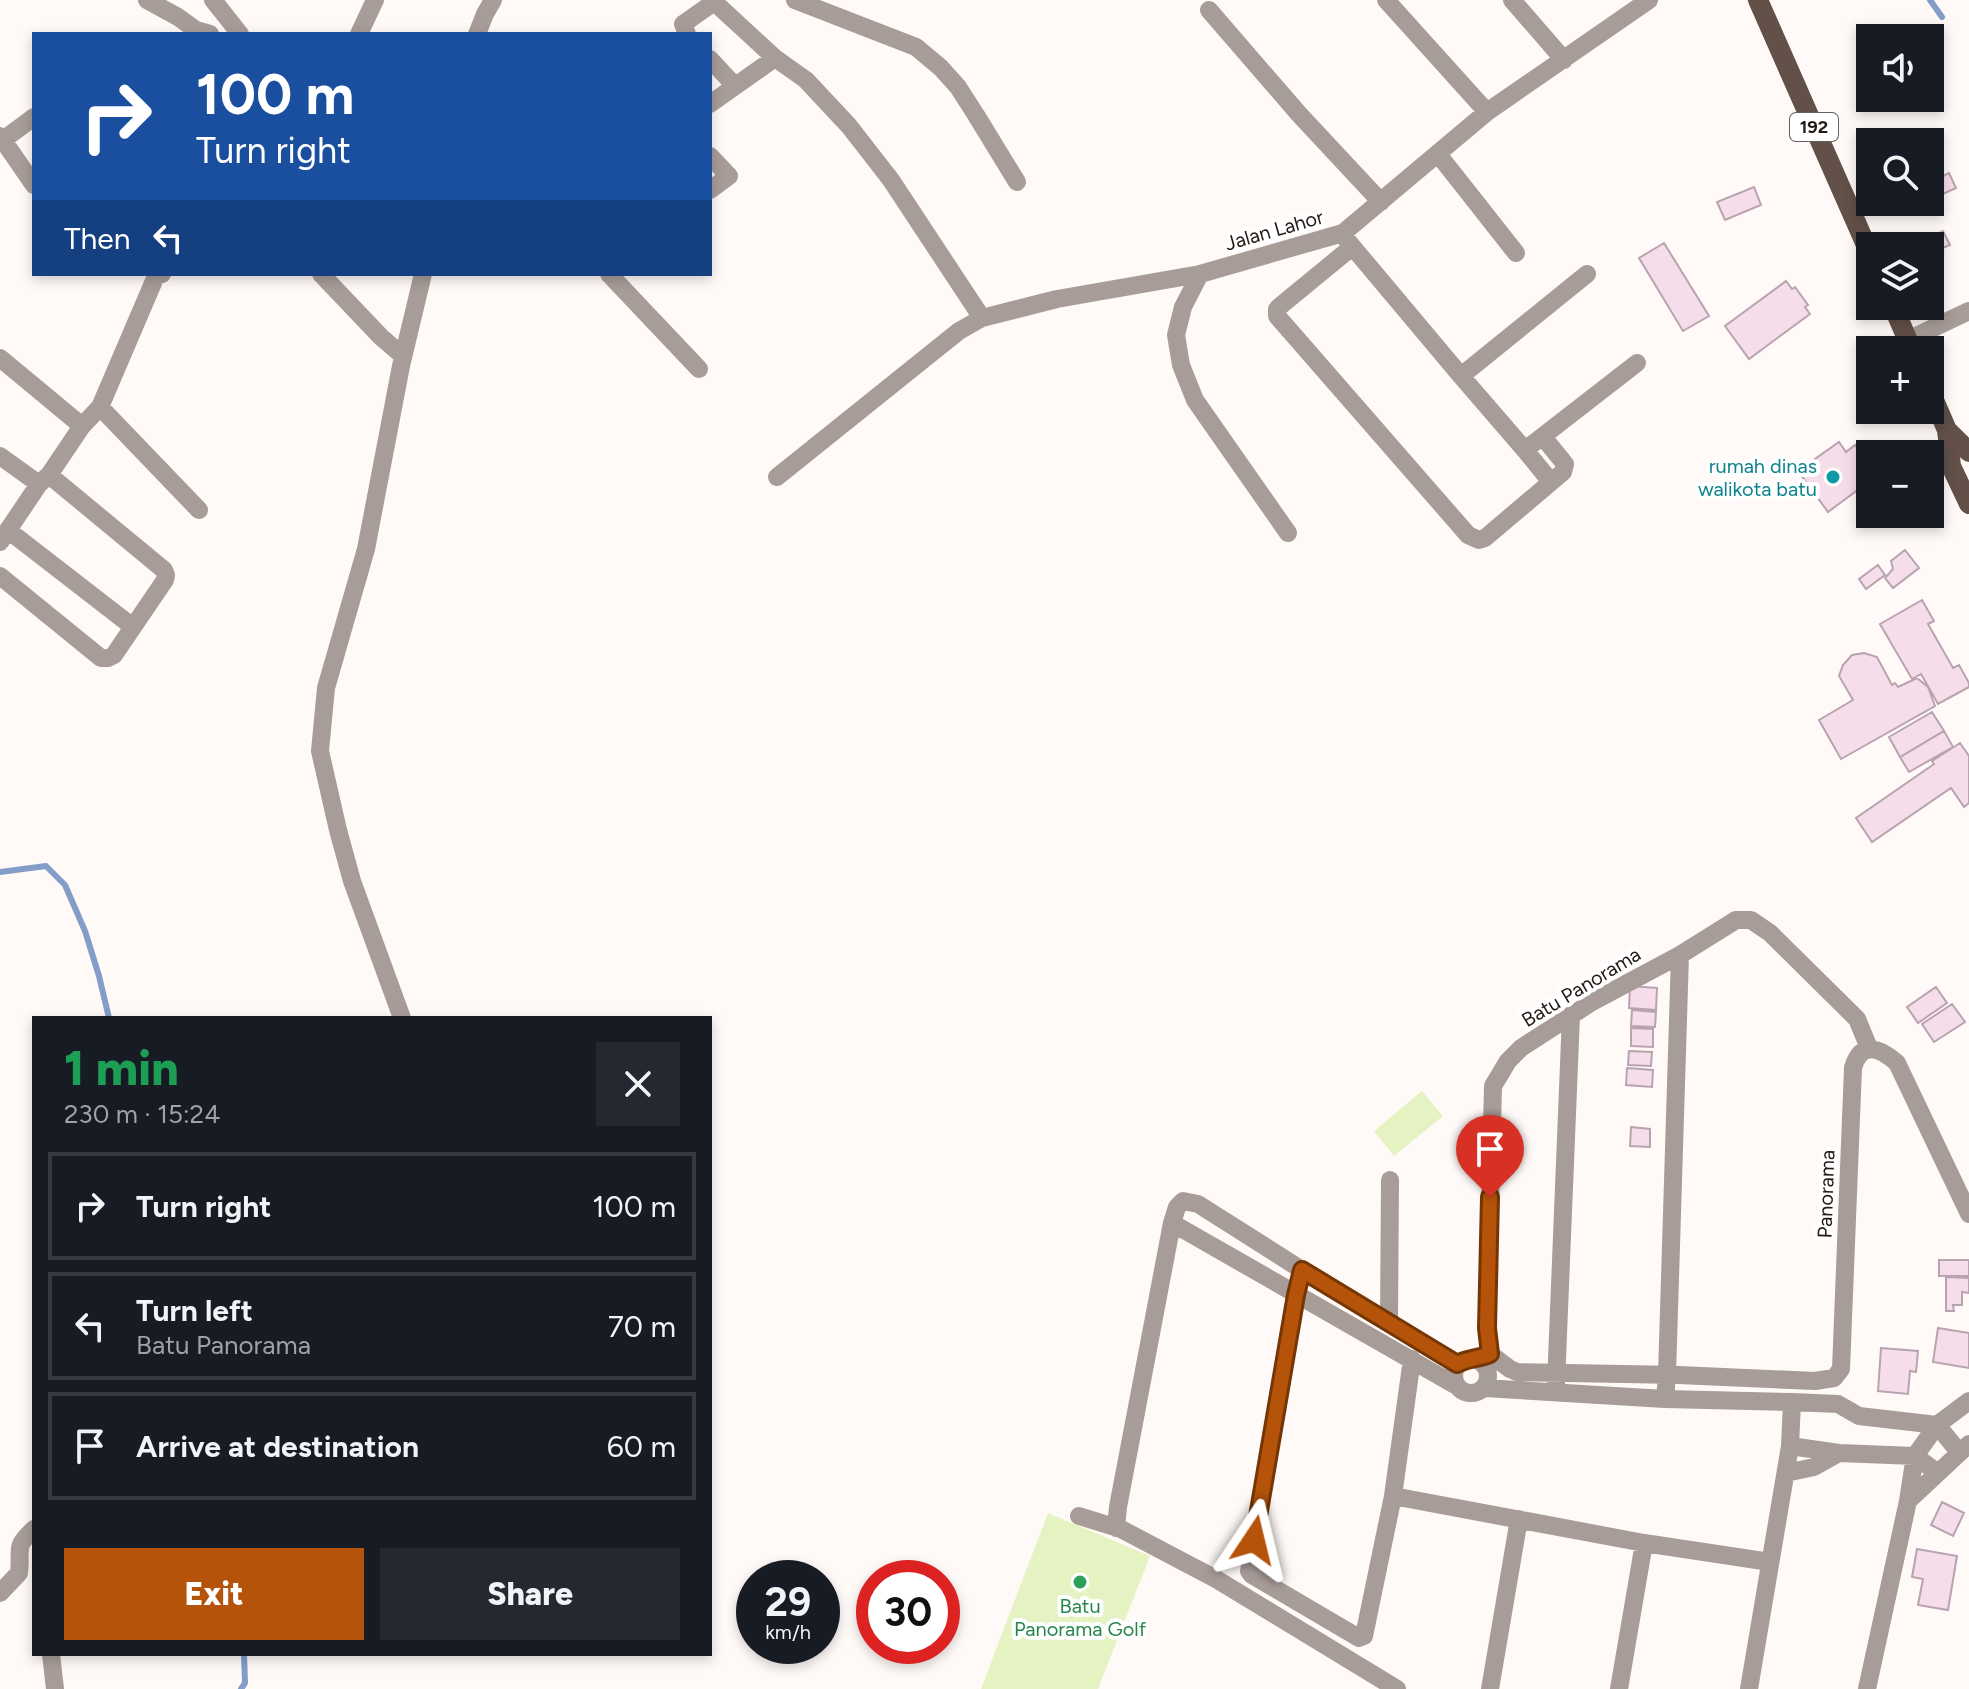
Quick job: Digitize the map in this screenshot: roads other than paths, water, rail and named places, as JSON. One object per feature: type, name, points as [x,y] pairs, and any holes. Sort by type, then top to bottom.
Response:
[{"type":"main road","name":"192","points":[[1758,0],[1860,232]]},
{"type":"main road","points":[[1944,423],[1951,466],[1969,504]]},
{"type":"main road","points":[[1947,430],[1969,452]]},
{"type":"street","points":[[147,0],[203,32]]},
{"type":"street","points":[[213,0],[238,32]]},
{"type":"street","points":[[360,32],[375,0]]},
{"type":"street","points":[[478,32],[493,0]]},
{"type":"street","points":[[795,0],[916,47],[958,87],[1017,182]]},
{"type":"street","points":[[1386,0],[1487,112]]},
{"type":"street","points":[[1512,0],[1564,60]]},
{"type":"street","name":"Jalan Lahor","points":[[777,477],[959,331],[982,318],[1057,299],[1200,274],[1347,240],[1381,202],[1487,112],[1649,0]]},
{"type":"street","points":[[686,32],[683,24],[713,1],[775,58],[806,80],[849,126],[891,180],[982,318]]},
{"type":"street","points":[[1209,10],[1298,113],[1381,202]]},
{"type":"street","points":[[712,103],[775,58]]},
{"type":"street","points":[[712,61],[735,86]]},
{"type":"street","points":[[32,118],[2,138],[32,182]]},
{"type":"street","points":[[1438,154],[1516,253]]},
{"type":"street","points":[[712,158],[729,176],[712,189]]},
{"type":"street","points":[[1543,437],[1565,464],[1563,472],[1485,538],[1474,539],[1279,321],[1276,313],[1347,240],[1551,482]]},
{"type":"street","points":[[1200,274],[1183,307],[1176,335],[1181,365],[1195,400],[1288,533]]},
{"type":"street","points":[[1461,376],[1587,274]]},
{"type":"street","points":[[133,627],[5,536],[82,426],[100,407],[157,276]]},
{"type":"street","points":[[323,276],[403,356]]},
{"type":"street","points":[[401,1016],[352,881],[320,751],[326,688],[366,549],[403,356],[423,276]]},
{"type":"street","points":[[611,276],[699,369]]},
{"type":"street","points":[[1926,336],[1969,311]]},
{"type":"street","points":[[0,358],[82,426]]},
{"type":"street","points":[[1525,450],[1637,363]]},
{"type":"street","points":[[100,407],[199,510]]},
{"type":"street","points":[[0,456],[44,480],[164,570],[166,575],[114,655],[108,658],[101,658],[0,576]]},
{"type":"street","name":"Batu Panorama","points":[[1484,1357],[1493,1086],[1508,1061],[1521,1048],[1571,1015],[1736,920],[1751,920],[1770,933],[1857,1019],[1869,1048]]},
{"type":"street","points":[[1665,1399],[1680,955]]},
{"type":"street","points":[[1556,1392],[1571,1015]]},
{"type":"street","points":[[1869,1048],[1887,1054],[1897,1063],[1969,1214]]},
{"type":"street","name":"Panorama","points":[[1838,1404],[1853,1068],[1858,1055],[1869,1048]]},
{"type":"street","points":[[1389,1322],[1390,1180]]},
{"type":"street","points":[[1116,1528],[1178,1204],[1187,1201],[1198,1204],[1457,1364]]},
{"type":"street","points":[[1172,1223],[1412,1359],[1464,1392],[1475,1393],[1484,1388],[1665,1399],[1838,1404],[1859,1416],[1937,1425],[1964,1448],[1908,1501]]},
{"type":"street","points":[[1302,1270],[1250,1574],[1359,1638],[1364,1636],[1393,1496],[1412,1359]]},
{"type":"street","points":[[1455,1385],[1453,1374],[1457,1364],[1484,1357],[1514,1371],[1815,1381],[1834,1378],[1841,1369]]},
{"type":"street","points":[[1484,1357],[1488,1378],[1484,1388]]},
{"type":"street","points":[[1867,1689],[1915,1456],[1937,1425],[1969,1401]]},
{"type":"street","points":[[1749,1689],[1786,1473],[1792,1402]]},
{"type":"street","points":[[1790,1446],[1839,1453],[1915,1456],[1938,1473]]},
{"type":"street","points":[[1786,1473],[1814,1467],[1839,1453]]},
{"type":"street","points":[[1393,1496],[1644,1543],[1770,1562]]},
{"type":"street","points":[[1079,1516],[1116,1528],[1216,1579],[1397,1689]]},
{"type":"street","points":[[1490,1689],[1519,1519]]},
{"type":"street","points":[[0,1593],[16,1578],[27,1576],[20,1545],[32,1531]]},
{"type":"street","points":[[1619,1689],[1644,1543]]},
{"type":"street","points":[[51,1656],[55,1689]]},
{"type":"waterway","points":[[1930,0],[1942,17]]},
{"type":"waterway","points":[[0,872],[46,866],[65,885],[85,931],[109,1016]]},
{"type":"waterway","points":[[241,1689],[245,1683],[244,1656]]},
{"type":"place","name":"rumah dinas walikota batu","points":[[1833,477]]},
{"type":"place","name":"Batu Panorama Golf","points":[[1080,1582]]}]
